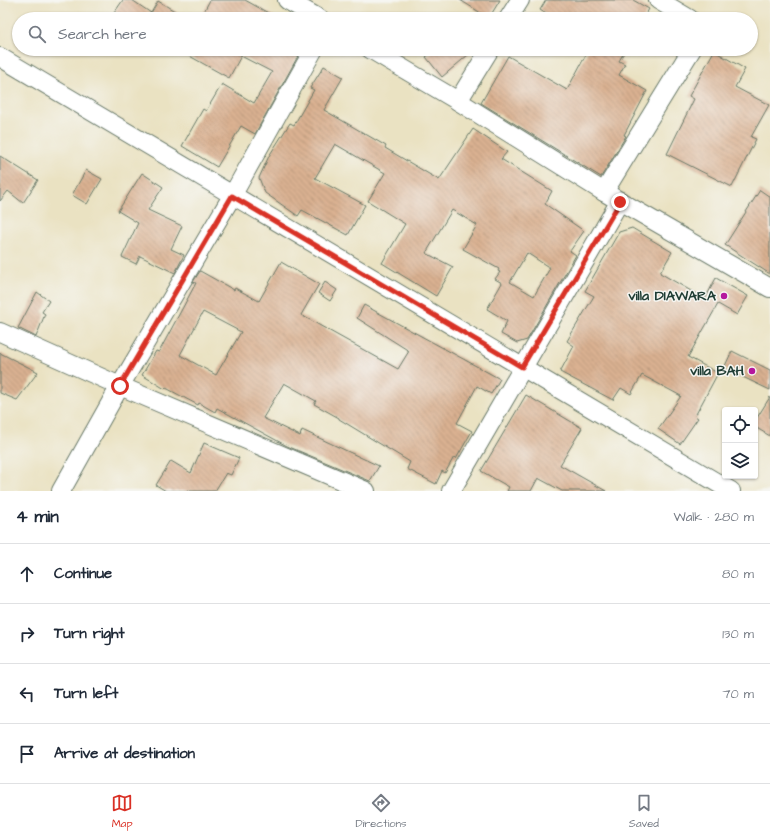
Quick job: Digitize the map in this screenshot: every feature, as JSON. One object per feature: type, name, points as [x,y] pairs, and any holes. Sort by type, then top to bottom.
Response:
[{"type":"street","points":[[287,0],[308,12]]},
{"type":"street","points":[[512,12],[520,0]]},
{"type":"street","points":[[658,0],[678,12]]},
{"type":"street","points":[[61,491],[120,386],[232,196],[310,56]]},
{"type":"street","points":[[382,56],[458,101],[620,202],[770,288]]},
{"type":"street","points":[[458,101],[486,56]]},
{"type":"street","points":[[604,192],[688,56]]},
{"type":"street","points":[[0,57],[731,491]]},
{"type":"street","points":[[451,491],[522,367],[620,202]]},
{"type":"street","points":[[0,332],[120,386],[366,491]]},
{"type":"building","points":[[123,0],[132,0],[150,12],[115,12]]},
{"type":"building","points":[[210,0],[245,0],[266,12],[204,12]]},
{"type":"building","points":[[460,0],[500,0],[493,12],[479,12]]},
{"type":"building","points":[[546,0],[633,0],[649,9],[647,12],[543,12],[540,10]]},
{"type":"building","points":[[158,1],[176,12],[152,12]]},
{"type":"building","points":[[190,56],[241,56],[229,78]]},
{"type":"building","points":[[241,56],[298,56],[255,134],[241,126],[217,167],[182,146],[203,109],[206,111],[222,84],[254,103],[272,72]]},
{"type":"building","points":[[427,56],[467,56],[442,77],[426,57]]},
{"type":"building","points":[[508,56],[567,90],[585,56],[622,56],[619,61],[625,64],[619,75],[647,91],[624,135],[626,136],[601,177],[481,103]]},
{"type":"building","points":[[711,56],[723,56],[745,69],[735,87],[769,105],[751,137],[756,139],[732,187],[667,154],[694,99],[689,96]]},
{"type":"building","points":[[324,66],[343,77],[324,110],[386,146],[385,148],[439,180],[473,129],[507,152],[501,159],[552,191],[545,204],[584,231],[570,251],[576,255],[527,340],[517,343],[501,334],[507,321],[487,309],[502,283],[495,279],[500,272],[498,271],[499,269],[463,249],[477,225],[452,210],[426,253],[453,267],[436,296],[382,263],[405,224],[368,201],[385,173],[335,144],[315,178],[365,205],[348,235],[302,210],[298,216],[265,193],[259,178],[269,156],[290,123],[294,125],[314,90],[310,88]],"holes":[[[527,253],[550,268],[534,296],[510,282]]]},
{"type":"building","points":[[0,156],[38,180],[23,203],[8,191],[0,201]]},
{"type":"building","points":[[86,170],[102,179],[87,204],[72,195]]},
{"type":"building","points":[[142,173],[163,187],[148,210],[182,226],[171,249],[184,255],[175,273],[140,256],[136,264],[122,257],[138,223],[118,211]]},
{"type":"building","points":[[760,190],[770,197],[770,274],[725,245]]},
{"type":"building","points":[[632,228],[672,252],[660,273],[705,299],[716,278],[748,296],[737,315],[718,304],[688,357],[718,373],[695,416],[698,418],[680,444],[658,429],[681,396],[642,375],[631,394],[621,388],[613,400],[560,372],[574,346],[567,341],[594,296],[585,291],[619,232]]},
{"type":"building","points":[[281,262],[319,284],[301,315],[398,369],[409,351],[357,318],[364,305],[500,379],[491,394],[477,386],[457,423],[472,431],[456,459],[454,457],[445,473],[442,471],[436,484],[407,469],[410,462],[314,404],[316,401],[284,383],[263,418],[300,436],[302,430],[379,466],[370,481],[287,446],[217,408],[215,412],[199,403],[198,405],[166,388],[165,389],[142,375],[156,351],[159,352],[196,283],[193,282],[200,271],[234,290],[235,288],[259,301]],"holes":[[[203,312],[241,332],[216,375],[180,355]]]},
{"type":"building","points":[[325,282],[337,290],[330,301],[318,293]]},
{"type":"building","points":[[37,292],[49,301],[42,312],[45,314],[36,337],[18,328]]},
{"type":"building","name":"villa BAH","points":[[732,351],[770,370],[770,390],[724,368]]},
{"type":"building","points":[[0,353],[38,372],[17,400],[0,393]]},
{"type":"building","points":[[526,395],[582,428],[560,465],[606,491],[562,491],[538,478],[531,491],[507,491],[509,487],[481,471]]},
{"type":"building","points":[[770,397],[770,436],[758,429],[758,416]]},
{"type":"building","points":[[204,443],[239,458],[231,475],[226,473],[215,491],[166,491],[156,485],[171,461],[191,473]]},
{"type":"place","name":"villa DIAWARA","points":[[724,296]]},
{"type":"place","name":"villa BAH","points":[[752,371]]},
{"type":"route","points":[[120,386],[232,196],[522,367],[620,202]]}]
